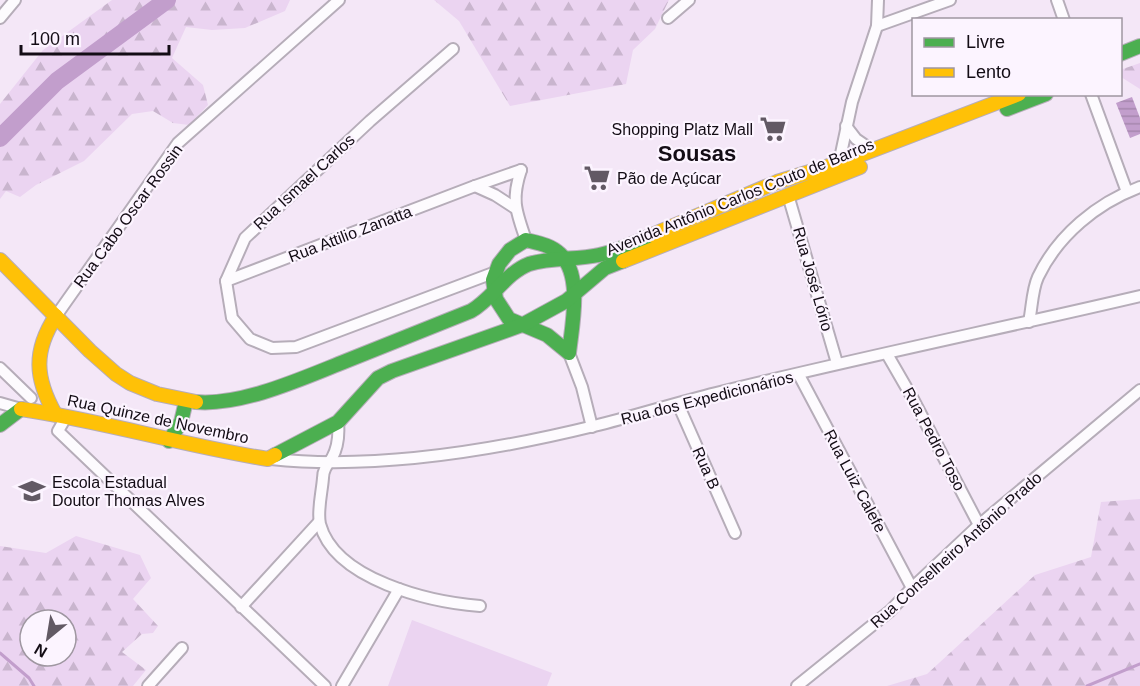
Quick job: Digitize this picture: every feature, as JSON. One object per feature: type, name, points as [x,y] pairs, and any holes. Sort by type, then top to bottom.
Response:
[{"type":"main road","points":[[1122,53],[1140,46]]},
{"type":"main road","points":[[1122,65],[1140,58]]},
{"type":"main road","name":"Avenida Antônio Carlos Couto de Barros","points":[[0,260],[90,351],[129,383],[157,394],[211,403],[241,398],[310,375],[471,311],[483,304],[509,277],[527,265],[547,260],[599,255],[632,244],[777,182],[839,163],[1014,96]]},
{"type":"main road","name":"Avenida Antônio Carlos Couto de Barros","points":[[338,422],[378,378],[522,325],[556,308],[605,268],[1041,96]]},
{"type":"main road","points":[[526,240],[539,241],[553,247],[564,259],[574,278],[575,291],[569,353],[547,334],[508,318],[500,309],[494,292],[493,273],[504,254],[526,240]]},
{"type":"main road","points":[[56,316],[46,329],[41,341],[40,386],[61,415]]},
{"type":"main road","points":[[0,425],[21,409],[40,386]]},
{"type":"main road","points":[[169,441],[179,428],[185,413],[186,400]]},
{"type":"main road","name":"Rua Quinze de Novembro","points":[[21,409],[61,415],[218,451],[268,459],[338,422]]},
{"type":"street","points":[[0,18],[15,0]]},
{"type":"street","name":"Rua Cabo Oscar Rossin","points":[[56,316],[178,143],[339,0]]},
{"type":"street","points":[[668,18],[688,0]]},
{"type":"street","points":[[839,163],[846,126],[878,26],[878,0]]},
{"type":"street","points":[[878,26],[950,0]]},
{"type":"street","points":[[1057,0],[1063,18]]},
{"type":"street","name":"Rua Ismael Carlos","points":[[226,281],[245,238],[370,121],[453,49]]},
{"type":"street","points":[[1092,96],[1127,192]]},
{"type":"street","points":[[846,126],[856,139],[872,150]]},
{"type":"street","name":"Rua Attilio Zanatta","points":[[226,281],[521,170],[516,186],[515,208]]},
{"type":"street","points":[[475,186],[515,208],[526,240]]},
{"type":"street","points":[[1029,322],[1038,279],[1052,255],[1085,218],[1100,207],[1140,187]]},
{"type":"street","name":"Rua José Lório","points":[[788,195],[837,363]]},
{"type":"street","points":[[226,281],[232,318],[250,339],[272,348],[296,347],[493,273]]},
{"type":"street","name":"Rua dos Expedicionários","points":[[268,459],[329,462],[465,453],[592,427],[715,393],[799,375],[837,363],[887,354],[1140,296]]},
{"type":"street","points":[[569,353],[582,387],[592,427]]},
{"type":"street","name":"Rua Pedro Toso","points":[[887,354],[979,525]]},
{"type":"street","points":[[0,368],[30,398]]},
{"type":"street","name":"Rua Luiz Calefe","points":[[799,375],[912,588]]},
{"type":"street","name":"Rua Conselheiro Antônio Prado","points":[[797,686],[890,611],[979,525],[1140,390]]},
{"type":"street","name":"Rua Quinze de Novembro","points":[[0,403],[21,409]]},
{"type":"street","name":"Rua B","points":[[678,404],[735,533]]},
{"type":"street","points":[[61,415],[58,431],[325,686]]},
{"type":"street","points":[[338,422],[337,442],[323,473],[319,522],[325,538],[335,553],[353,568],[399,590],[451,604],[480,606]]},
{"type":"street","points":[[241,607],[319,522]]},
{"type":"street","points":[[342,686],[399,590]]},
{"type":"street","points":[[148,686],[182,648]]},
{"type":"green space","points":[[112,0],[290,0],[285,11],[245,28],[212,30],[186,27],[172,58],[203,85],[208,105],[189,125],[173,123],[153,111],[132,114],[84,161],[36,185],[20,197],[6,191],[0,199],[0,104],[43,50]]},
{"type":"green space","points":[[434,0],[669,0],[655,29],[633,50],[626,84],[510,106],[459,21]]},
{"type":"green space","points":[[1140,63],[1140,89],[1122,78],[1122,69]]},
{"type":"green space","points":[[1140,499],[1140,686],[887,686],[927,674],[1035,575],[1091,557],[1101,502]]},
{"type":"green space","points":[[76,536],[140,555],[151,578],[133,599],[158,626],[153,633],[142,634],[122,652],[146,670],[133,686],[0,686],[0,546],[46,553]]},
{"type":"green space","points":[[412,620],[552,673],[547,686],[388,686]]},
{"type":"shaded area","points":[[1132,97],[1140,118],[1140,134],[1130,138],[1116,103]]},
{"type":"waterway","points":[[0,138],[57,81],[167,0]]},
{"type":"waterway","points":[[0,653],[29,678],[34,686]]},
{"type":"waterway","points":[[1087,686],[1140,664]]},
{"type":"traffic: fast","points":[[1122,53],[1140,46]]},
{"type":"traffic: fast","points":[[1007,109],[1041,96]]},
{"type":"traffic: fast","points":[[196,402],[233,400],[272,389],[471,311],[486,300],[513,273],[529,264],[599,255],[652,235]]},
{"type":"traffic: fast","points":[[526,240],[553,248],[567,263],[572,274],[574,315],[569,353],[547,335],[509,319],[496,299],[493,280],[499,264],[510,250],[526,240]]},
{"type":"traffic: fast","points":[[275,455],[338,422],[378,378],[522,325],[566,301],[605,268],[623,261]]},
{"type":"traffic: fast","points":[[169,441],[181,422],[186,401]]},
{"type":"traffic: fast","points":[[0,425],[21,409]]},
{"type":"traffic: slow","points":[[652,235],[777,182],[839,163],[1014,96]]},
{"type":"traffic: slow","points":[[623,261],[860,167]]},
{"type":"traffic: slow","points":[[0,260],[90,351],[116,374],[130,383],[157,394],[196,402]]},
{"type":"traffic: slow","points":[[55,414],[43,388],[39,365],[43,341],[56,316]]},
{"type":"traffic: slow","points":[[21,409],[83,420],[237,454],[268,459],[275,455]]},
{"type":"place","name":"Shopping Platz Mall","points":[[773,129]]},
{"type":"place","name":"Pão de Açúcar","points":[[597,178]]},
{"type":"place","name":"Escola Estadual Doutor Thomas Alves","points":[[32,491]]},
{"type":"district","name":"Sousas","points":[[697,153]]}]
